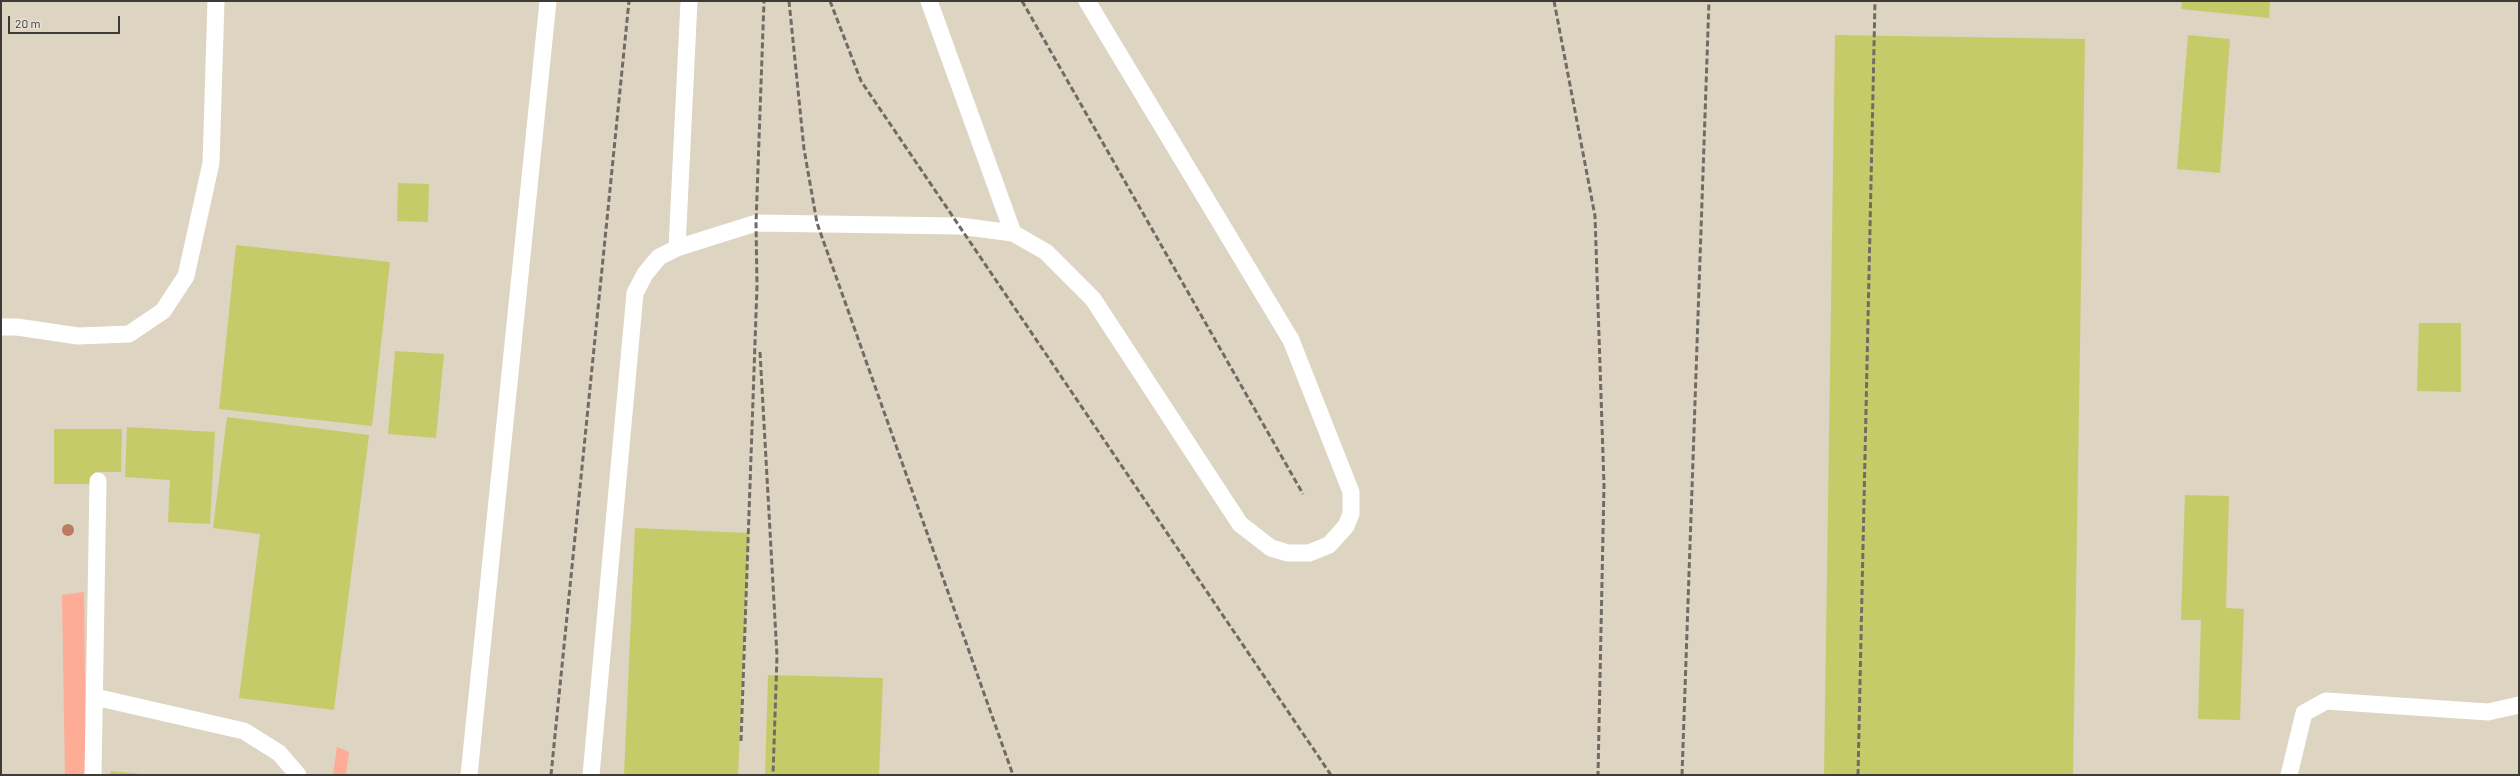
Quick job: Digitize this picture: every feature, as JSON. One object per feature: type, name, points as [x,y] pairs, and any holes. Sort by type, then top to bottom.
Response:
[{"type":"lane","points":[[1,327],[17,326],[78,336],[129,334],[163,311],[186,276],[211,163],[216,1]]},
{"type":"lane","points":[[469,775],[548,1]]},
{"type":"lane","points":[[677,248],[689,1]]},
{"type":"lane","points":[[929,1],[1013,233]]},
{"type":"lane","points":[[591,775],[635,293],[645,274],[659,257],[677,248],[756,224],[959,226],[1013,233],[1046,252],[1093,299],[1240,524],[1271,548],[1288,554],[1309,553],[1329,545],[1346,526],[1351,514],[1350,492],[1290,340],[1088,1]]},
{"type":"lane","points":[[93,775],[98,481]]},
{"type":"lane","points":[[94,697],[244,731],[279,753],[298,775]]},
{"type":"lane","points":[[2289,775],[2304,713],[2326,701],[2488,712],[2519,705]]},
{"type":"shaded area","points":[[1,1],[2519,1],[2519,775],[1,775]]},
{"type":"shaded area","points":[[84,592],[86,775],[65,775],[62,595]]},
{"type":"shaded area","points":[[337,747],[349,752],[346,775],[333,775]]},
{"type":"building","points":[[2182,1],[2270,1],[2269,18],[2181,9]]},
{"type":"building","points":[[1835,35],[2085,39],[2073,775],[1824,775]]},
{"type":"building","points":[[2188,35],[2230,39],[2220,173],[2177,169]]},
{"type":"building","points":[[398,183],[429,184],[428,222],[397,221]]},
{"type":"building","points":[[236,245],[390,262],[372,426],[219,409]]},
{"type":"building","points":[[2419,323],[2461,323],[2461,392],[2417,391]]},
{"type":"building","points":[[395,351],[444,354],[436,438],[388,434]]},
{"type":"building","points":[[227,417],[369,435],[334,710],[239,698],[260,534],[213,528]]},
{"type":"building","points":[[127,427],[215,432],[210,524],[168,522],[170,480],[125,477]]},
{"type":"building","points":[[54,429],[122,429],[121,472],[95,472],[95,484],[54,484]]},
{"type":"building","points":[[2185,495],[2229,496],[2226,608],[2244,609],[2240,720],[2198,719],[2201,620],[2181,620]]},
{"type":"building","points":[[635,528],[749,533],[738,775],[624,775]]},
{"type":"building","points":[[768,675],[883,678],[879,775],[765,775]]},
{"type":"building","points":[[111,771],[142,774],[142,775],[110,775]]},
{"type":"railway","points":[[551,775],[629,1]]},
{"type":"railway","points":[[741,741],[757,286],[756,223],[764,1]]},
{"type":"railway","points":[[789,1],[804,149],[817,223],[1013,775]]},
{"type":"railway","points":[[830,1],[861,81],[1331,775]]},
{"type":"railway","points":[[1022,1],[1303,494]]},
{"type":"railway","points":[[1554,1],[1595,216],[1604,485],[1598,775]]},
{"type":"railway","points":[[1682,775],[1709,1]]},
{"type":"railway","points":[[1858,775],[1875,1]]},
{"type":"railway","points":[[760,352],[777,656],[773,775]]}]
